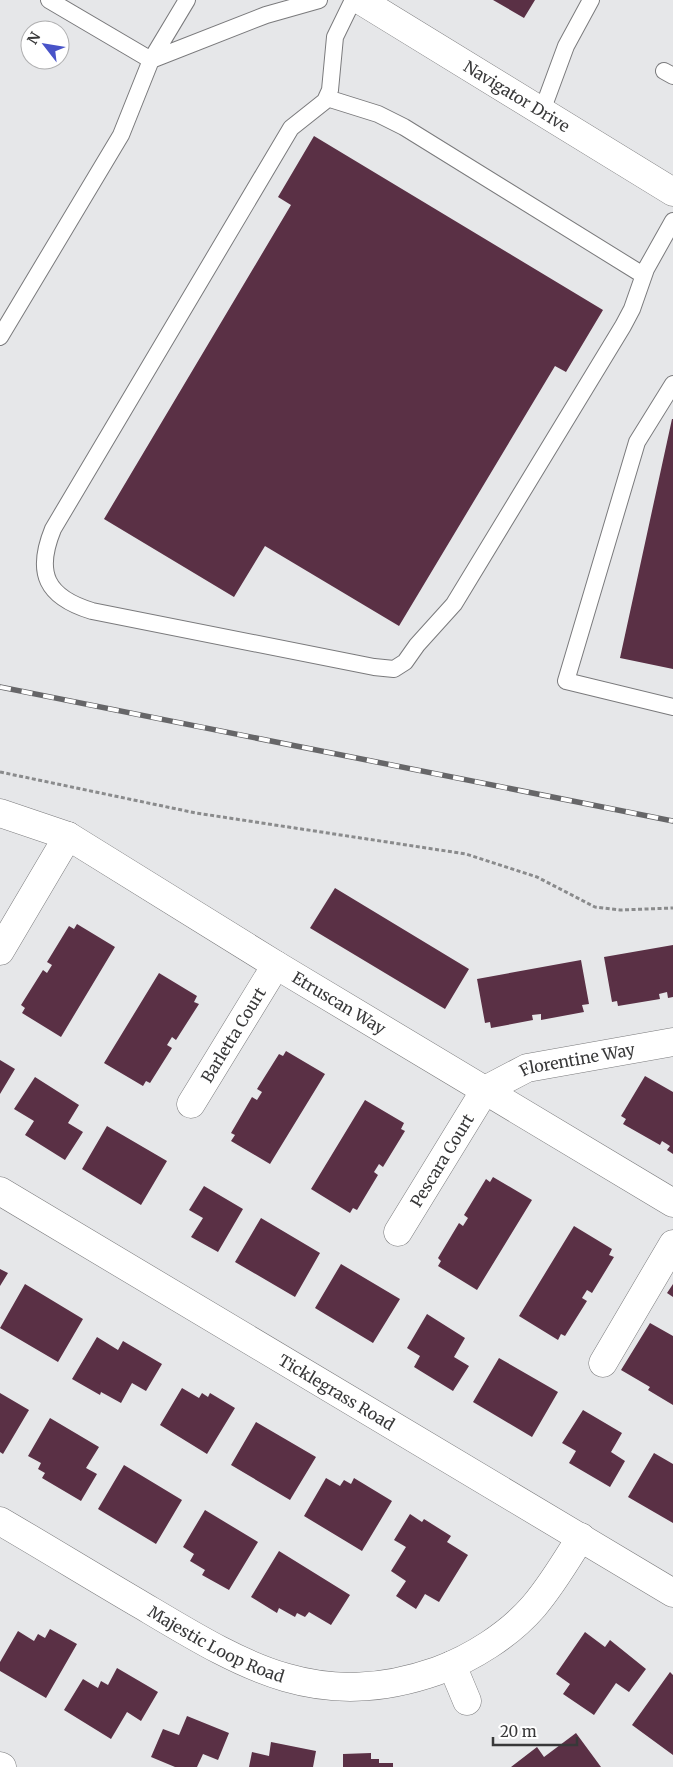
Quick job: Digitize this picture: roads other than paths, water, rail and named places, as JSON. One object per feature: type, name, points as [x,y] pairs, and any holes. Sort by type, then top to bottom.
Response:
[{"type":"street","name":"Navigator Drive","points":[[360,0],[673,192]]},
{"type":"street","name":"Etruscan Way","points":[[0,813],[68,836],[276,965],[673,1203]]},
{"type":"street","points":[[0,951],[68,836]]},
{"type":"street","name":"Barletta Court","points":[[191,1104],[276,965]]},
{"type":"street","name":"Florentine Way","points":[[485,1090],[527,1068],[673,1042]]},
{"type":"street","name":"Pescara Court","points":[[398,1232],[485,1090]]},
{"type":"street","name":"Ticklegrass Road","points":[[0,1191],[673,1593]]},
{"type":"street","points":[[603,1363],[673,1244]]},
{"type":"street","name":"Majestic Loop Road","points":[[0,1521],[210,1646],[263,1671],[289,1680],[344,1686],[400,1681],[452,1666],[487,1645],[533,1607],[580,1538]]},
{"type":"street","points":[[452,1666],[467,1701]]},
{"type":"lane","points":[[49,0],[150,60]]},
{"type":"lane","points":[[0,337],[121,135],[150,60],[187,0]]},
{"type":"lane","points":[[150,60],[266,15],[319,0]]},
{"type":"lane","points":[[353,0],[335,37],[330,90],[327,98],[316,110],[291,128],[53,529],[45,549],[43,566],[47,579],[67,601],[92,611],[374,667],[394,669],[405,662],[417,645],[454,604],[623,326],[632,309],[643,275],[673,221]]},
{"type":"lane","points":[[542,112],[566,46],[590,0]]},
{"type":"lane","points":[[327,98],[378,114],[404,127],[643,275]]},
{"type":"lane","points":[[673,384],[638,442],[566,682],[673,707]]},
{"type":"railway","points":[[0,687],[673,821]]}]
